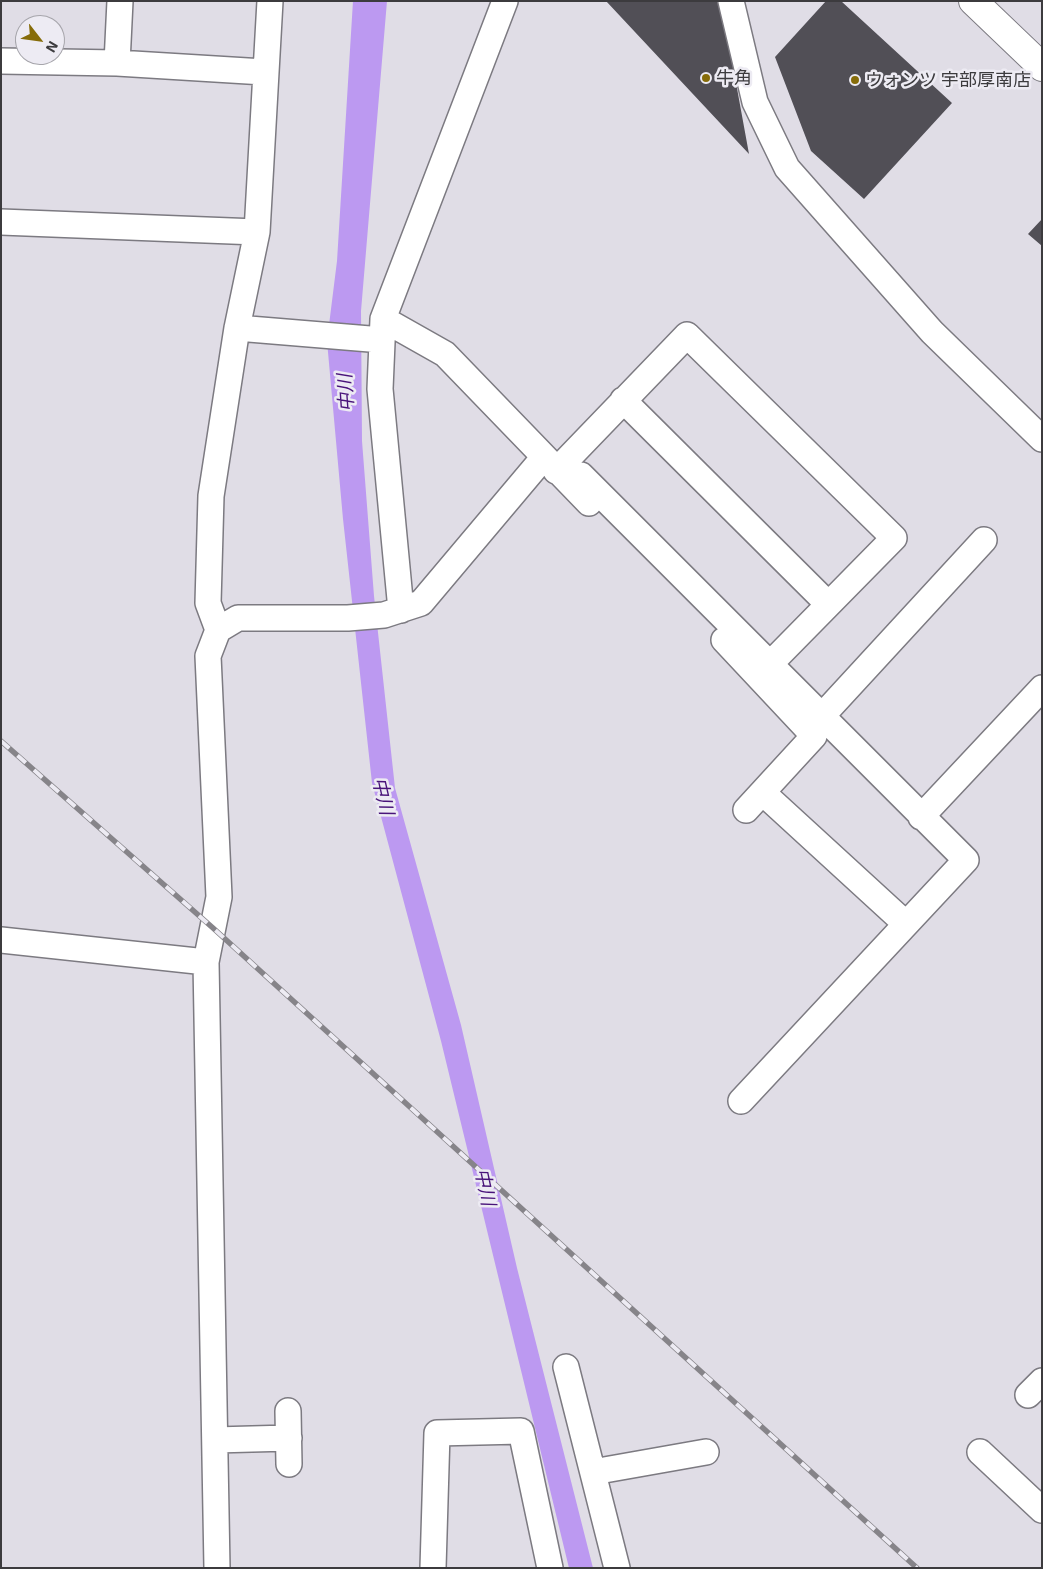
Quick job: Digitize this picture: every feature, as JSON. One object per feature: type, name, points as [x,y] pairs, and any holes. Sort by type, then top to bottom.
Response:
[{"type":"main road","points":[[973,1],[1042,67]]},
{"type":"street","points":[[117,64],[120,1]]},
{"type":"street","points":[[218,630],[208,603],[211,496],[237,328],[257,232],[264,72],[270,1]]},
{"type":"street","points":[[392,613],[380,389],[380,333],[505,1]]},
{"type":"street","points":[[731,1],[738,40],[755,102],[787,168],[932,332],[1042,439]]},
{"type":"street","points":[[1,61],[117,64],[264,72]]},
{"type":"street","points":[[1,222],[257,232]]},
{"type":"street","points":[[237,328],[318,335],[380,333],[445,354],[550,464],[641,554],[814,736],[746,810]]},
{"type":"street","points":[[217,1568],[206,962],[219,897],[208,656],[218,630],[238,618],[348,618],[392,613],[421,603],[550,464],[624,400],[687,335],[894,538],[770,664]]},
{"type":"street","points":[[624,400],[828,604]]},
{"type":"street","points":[[581,474],[821,717],[966,860],[741,1101]]},
{"type":"street","points":[[821,717],[984,540]]},
{"type":"street","points":[[921,817],[1042,688]]},
{"type":"street","points":[[763,793],[906,924]]},
{"type":"street","points":[[1,940],[206,962]]},
{"type":"street","points":[[566,1367],[617,1568]]},
{"type":"street","points":[[288,1411],[289,1464]]},
{"type":"street","points":[[433,1568],[437,1434],[521,1431],[550,1568]]},
{"type":"street","points":[[215,1440],[289,1438]]},
{"type":"street","points":[[593,1472],[706,1452]]},
{"type":"street","points":[[980,1452],[1042,1510]]},
{"type":"water","name":"中川","points":[[353,1],[387,1],[361,311],[362,441],[374,596],[395,788],[461,1025],[517,1268],[593,1568],[569,1568],[441,1041],[372,783],[343,519],[327,341],[337,261]]},
{"type":"building","name":"牛角","points":[[606,1],[721,1],[749,154]]},
{"type":"building","name":"ウォンツ 宇部厚南店","points":[[826,1],[841,1],[952,103],[864,199],[811,151],[775,57]]},
{"type":"building","points":[[1042,219],[1042,246],[1028,234]]},
{"type":"railway","points":[[1,741],[213,928],[917,1568]]},
{"type":"place","name":"牛角","points":[[706,78]]},
{"type":"place","name":"ウォンツ 宇部厚南店","points":[[855,80]]}]
